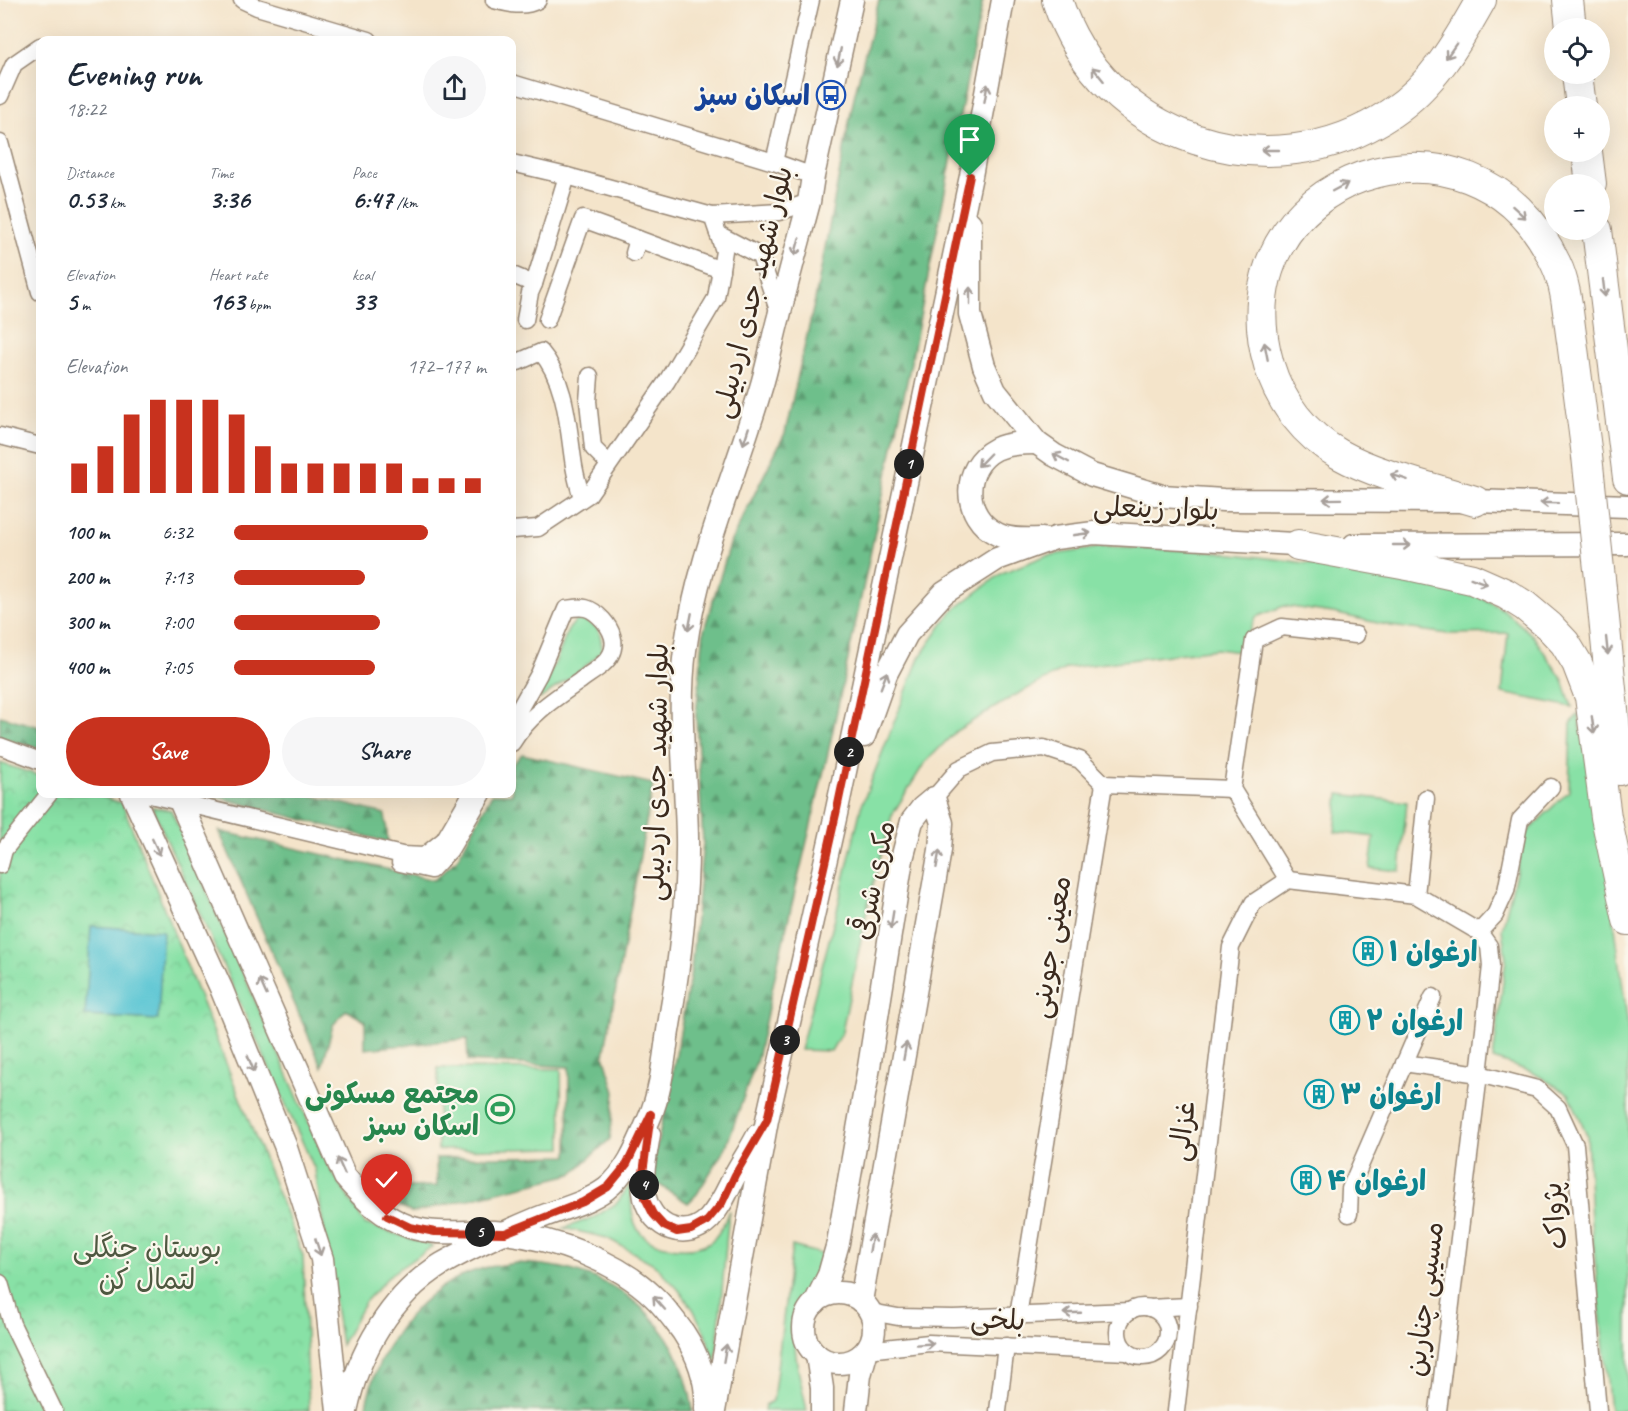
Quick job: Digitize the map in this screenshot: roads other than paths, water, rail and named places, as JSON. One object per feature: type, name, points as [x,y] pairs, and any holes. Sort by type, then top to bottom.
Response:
[{"type":"highway","points":[[1057,0],[1071,34],[1091,65],[1109,88],[1131,106],[1156,123],[1184,137],[1216,146],[1273,151],[1323,144],[1368,127],[1392,112],[1413,96],[1436,73],[1481,0]]},
{"type":"highway","points":[[1568,0],[1570,18]]},
{"type":"highway","points":[[1475,501],[1338,454],[1313,435],[1290,411],[1273,379],[1265,351],[1261,319],[1264,287],[1274,255],[1290,229],[1316,202],[1340,186],[1369,173],[1396,168],[1419,168],[1438,169],[1466,176],[1507,201],[1524,216],[1537,231],[1557,266],[1565,296],[1587,456],[1628,858]]},
{"type":"highway","points":[[1598,240],[1627,465]]},
{"type":"highway","points":[[1298,545],[1472,579],[1506,594],[1525,606],[1549,626],[1565,644],[1577,663],[1590,697],[1606,817],[1628,920]]},
{"type":"main road","name":"بلوار شهید جدی اردبیلی","points":[[346,1411],[350,1392],[375,1333],[414,1287],[440,1265],[505,1233],[583,1202],[608,1187],[627,1164],[651,1114],[663,1065],[673,1004],[683,917],[687,841],[682,695],[685,651],[694,600],[761,388],[809,202],[852,0]]},
{"type":"main road","points":[[714,1411],[767,1120],[836,814],[970,176],[1002,0]]},
{"type":"main road","name":"بلوار زینعلی","points":[[970,176],[970,314],[984,366],[996,391],[1036,443],[1092,475],[1162,496],[1223,500],[1475,501],[1628,506]]},
{"type":"main road","points":[[1036,443],[1014,444],[996,449],[982,459],[974,472],[970,489],[972,509],[981,524],[998,535],[1023,539],[1055,538]]},
{"type":"main road","name":"بلوار زینعلی","points":[[836,814],[886,674],[907,634],[944,593],[997,559],[1055,538],[1094,533],[1298,545],[1628,544]]},
{"type":"main road","points":[[134,798],[221,988],[285,1145],[322,1259],[338,1411]]},
{"type":"main road","name":"مکری شرقی","points":[[815,1303],[829,1275],[838,1243],[902,859],[912,821],[934,798],[942,823],[940,850],[866,1306]]},
{"type":"main road","points":[[183,807],[345,1177],[366,1201],[387,1216],[410,1227],[435,1232],[505,1233],[576,1250],[615,1268],[654,1297],[675,1321],[691,1345],[703,1373],[706,1411]]},
{"type":"main road","points":[[651,1114],[643,1173],[645,1198],[653,1214],[664,1226],[677,1232],[691,1230],[707,1221],[722,1203],[735,1175],[767,1120]]},
{"type":"main road","points":[[856,1411],[860,1375],[874,1332],[866,1306],[853,1296],[843,1293],[832,1294],[815,1303],[808,1312],[805,1335],[809,1346],[826,1361],[848,1362],[867,1350]]},
{"type":"main road","points":[[817,1355],[822,1388],[822,1411]]},
{"type":"street","points":[[242,0],[257,7],[355,36]]},
{"type":"street","points":[[494,0],[511,5],[532,4],[538,0]]},
{"type":"street","points":[[774,162],[811,0]]},
{"type":"street","points":[[0,96],[14,64],[36,49]]},
{"type":"street","points":[[516,84],[774,162],[813,176]]},
{"type":"street","points":[[0,143],[36,277]]},
{"type":"street","points":[[516,164],[712,216],[779,212],[809,202]]},
{"type":"street","points":[[525,320],[530,293],[567,176]]},
{"type":"street","points":[[516,530],[538,528],[589,494],[667,381],[716,298],[724,250],[712,216]]},
{"type":"street","points":[[548,320],[583,219],[636,246],[721,270]]},
{"type":"street","points":[[718,234],[760,256],[779,313]]},
{"type":"street","points":[[516,276],[534,284]]},
{"type":"street","points":[[518,362],[541,352],[550,362],[559,385],[569,426],[574,467],[582,498]]},
{"type":"street","points":[[590,376],[588,401],[593,448],[609,464]]},
{"type":"street","points":[[0,436],[36,445]]},
{"type":"street","points":[[516,715],[539,674],[566,609],[580,607],[594,610],[609,626],[614,643],[611,656],[536,712],[516,738]]},
{"type":"street","points":[[1356,635],[1282,627],[1254,640],[1232,789],[1288,880],[1416,895],[1479,932],[1495,915],[1506,891],[1520,820],[1551,787]]},
{"type":"street","points":[[0,746],[36,760]]},
{"type":"street","points":[[934,798],[959,769],[992,753],[1044,748],[1080,760],[1104,784],[1232,789]]},
{"type":"street","name":"معینی جوینی","points":[[1018,1316],[1104,784]]},
{"type":"street","points":[[0,865],[4,850],[46,798]]},
{"type":"street","points":[[157,798],[183,807],[432,870],[450,850],[481,798]]},
{"type":"street","points":[[183,807],[402,855],[424,856],[444,840],[469,798]]},
{"type":"street","points":[[1416,895],[1426,798]]},
{"type":"street","name":"غزالی","points":[[1176,1411],[1231,947],[1253,903],[1288,880]]},
{"type":"street","name":"مسیبی چناربن","points":[[1437,1411],[1491,966],[1489,946],[1479,932]]},
{"type":"street","points":[[1349,1214],[1350,1189],[1433,997]]},
{"type":"street","name":"پژواک","points":[[1404,1063],[1479,1074],[1538,1089],[1558,1108],[1575,1145],[1598,1411]]},
{"type":"street","points":[[0,1283],[12,1324],[54,1411]]},
{"type":"street","name":"بلخی","points":[[866,1306],[909,1317],[1018,1316],[1130,1311]]},
{"type":"street","points":[[1184,1352],[1158,1353],[1142,1357],[1128,1352],[1122,1346],[1118,1331],[1124,1316],[1136,1308],[1189,1306]]},
{"type":"street","points":[[1149,1308],[1157,1311],[1167,1324],[1167,1340],[1158,1353]]},
{"type":"street","name":"بلخی","points":[[867,1350],[929,1343],[1128,1352]]},
{"type":"street","points":[[998,1411],[1006,1346]]},
{"type":"water","points":[[91,926],[163,931],[158,1020],[85,1016]]},
{"type":"place","name":"اسکان سبز","points":[[831,95]]},
{"type":"place","name":"ارغوان ۱","points":[[1368,951]]},
{"type":"place","name":"ارغوان ۲","points":[[1345,1020]]},
{"type":"place","name":"ارغوان ۳","points":[[1319,1094]]},
{"type":"place","name":"مجتمع مسکونی اسکان سبز","points":[[500,1109]]},
{"type":"place","name":"ارغوان ۴","points":[[1306,1180]]},
{"type":"park label","name":"بوستان جنگلی لتمال کن","points":[[147,1263]]}]
